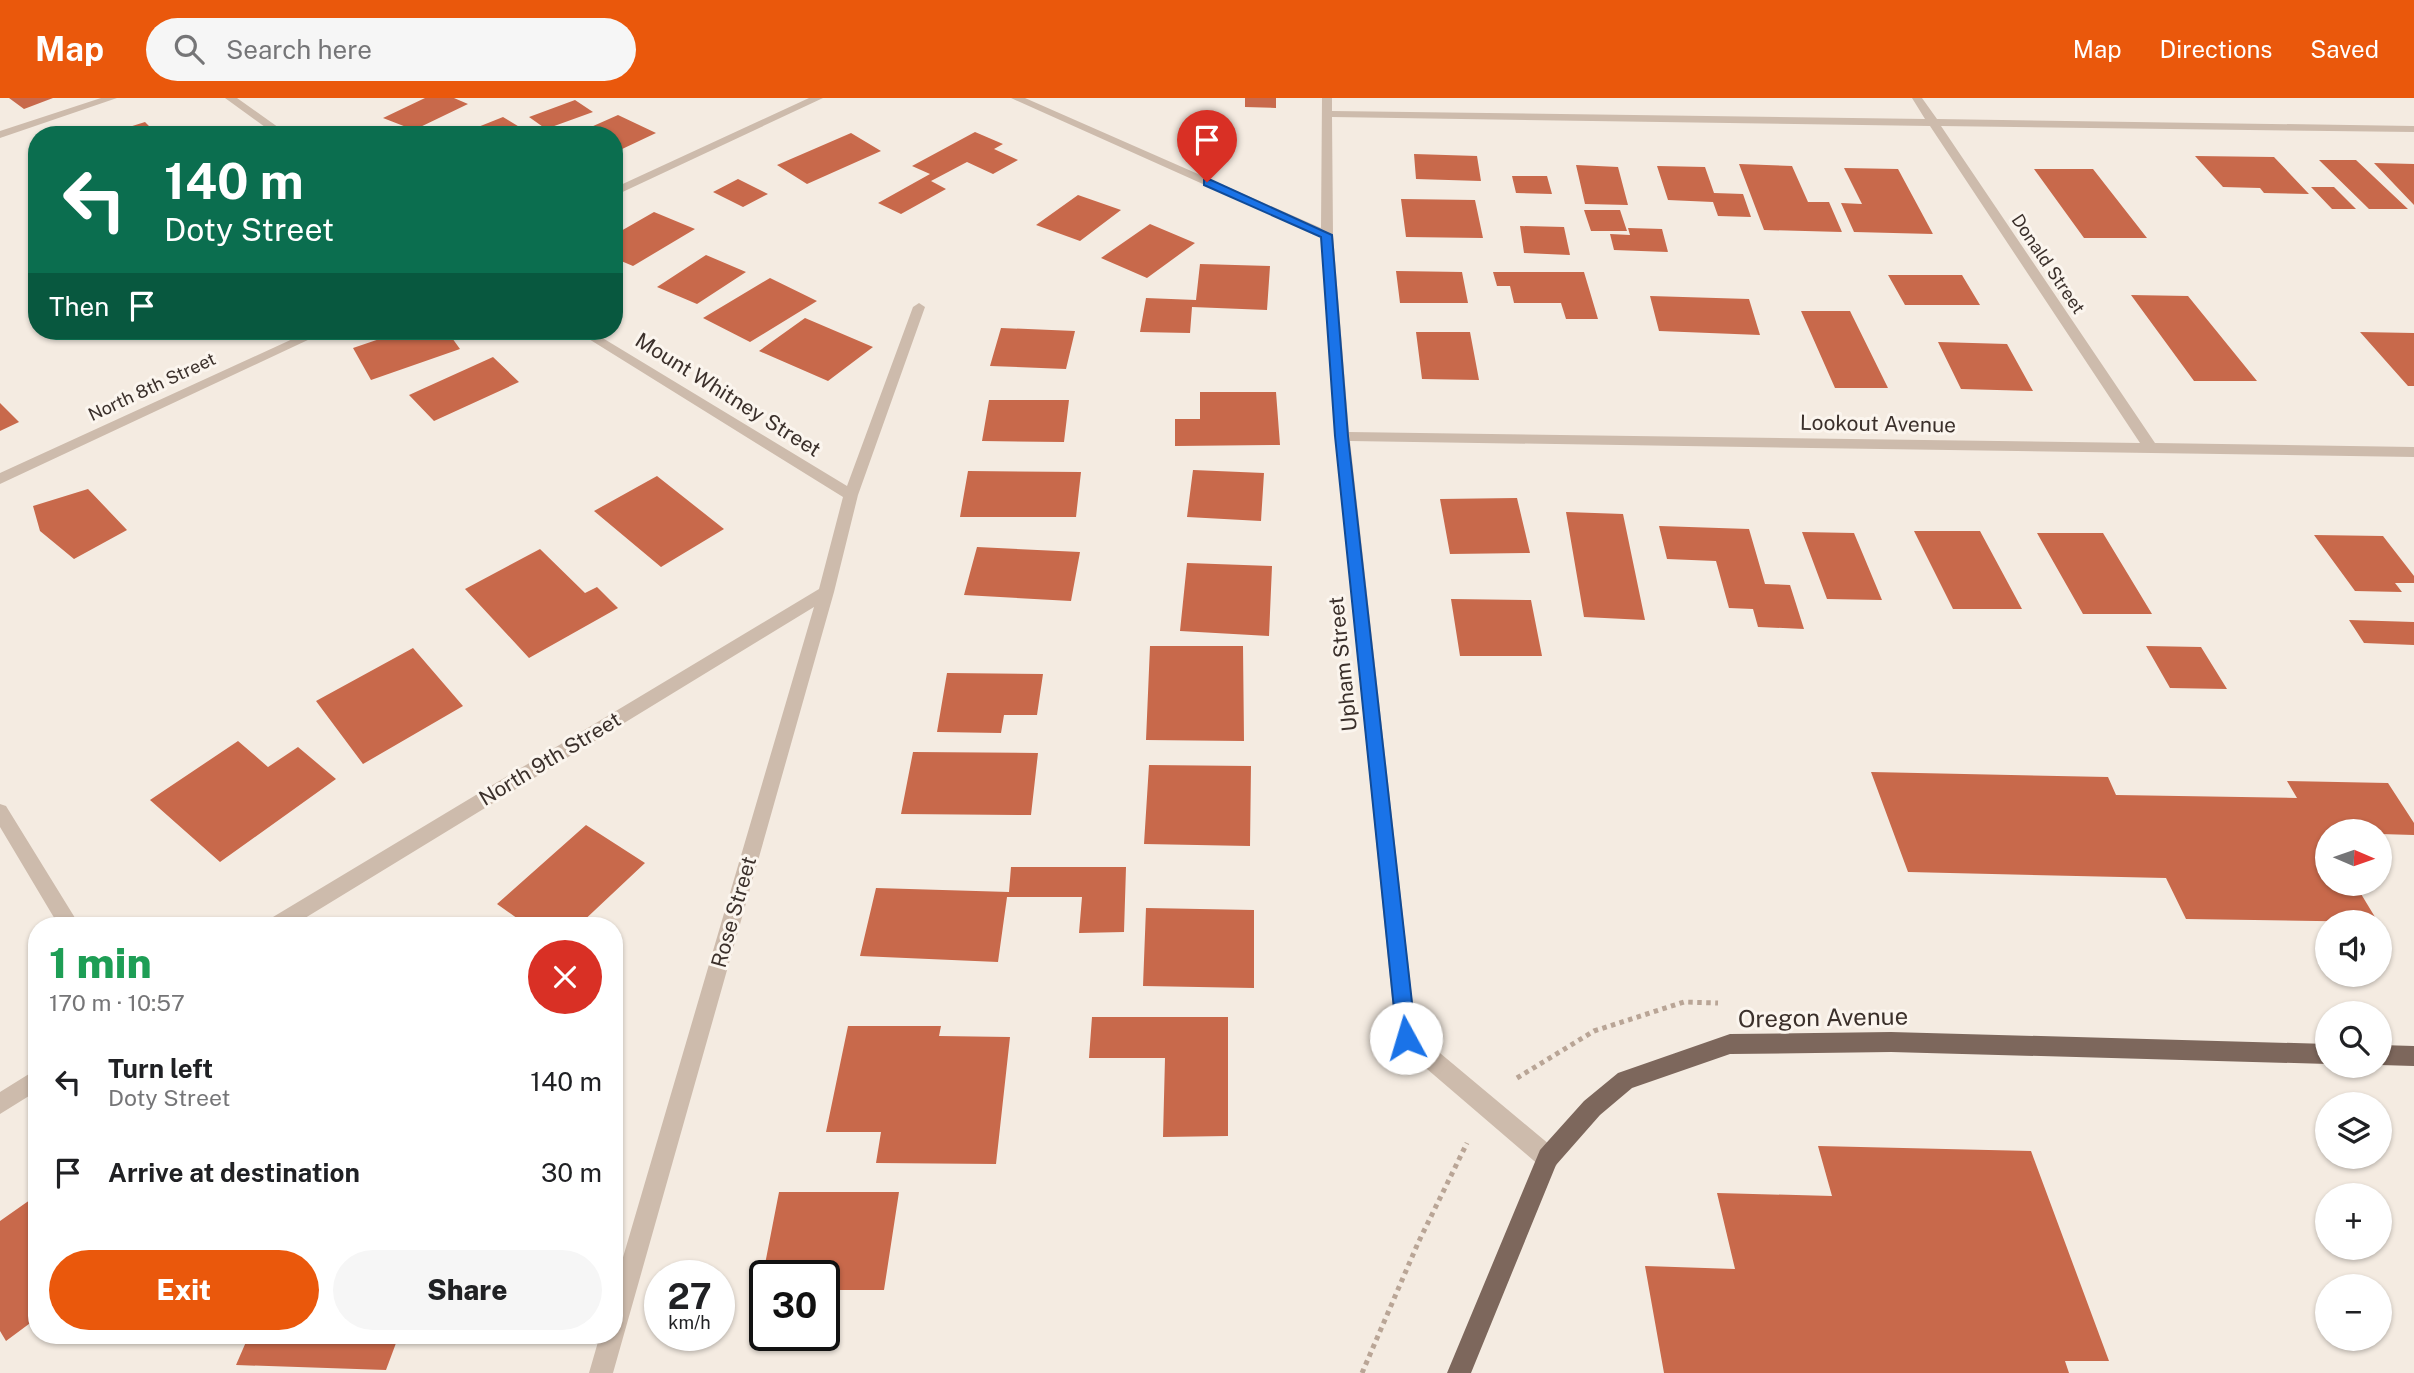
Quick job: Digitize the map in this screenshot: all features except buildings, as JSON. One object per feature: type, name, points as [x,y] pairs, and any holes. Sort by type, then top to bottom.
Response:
[{"type":"main road","name":"Oregon Avenue","points":[[1459,1373],[1548,1158],[1592,1108],[1625,1080],[1730,1044],[1891,1042],[2315,1054]]},
{"type":"main road","points":[[2392,1055],[2414,1056]]},
{"type":"street","points":[[0,135],[112,98]]},
{"type":"street","points":[[230,98],[271,126]]},
{"type":"street","points":[[623,189],[818,98]]},
{"type":"street","points":[[1017,98],[1327,235]]},
{"type":"street","name":"Donald Street","points":[[1917,98],[2151,449]]},
{"type":"street","points":[[1328,106],[2414,130]]},
{"type":"street","name":"Upham Street","points":[[1328,106],[1327,235],[1342,436],[1406,1038],[1548,1158]]},
{"type":"street","name":"Rose Street","points":[[623,1298],[826,592],[851,495],[919,307]]},
{"type":"street","name":"North 8th Street","points":[[0,479],[301,340]]},
{"type":"street","name":"Mount Whitney Street","points":[[597,340],[851,495]]},
{"type":"street","name":"Lookout Avenue","points":[[1342,436],[2414,452]]},
{"type":"street","name":"North 9th Street","points":[[290,917],[826,592]]},
{"type":"street","points":[[0,811],[65,917]]},
{"type":"street","points":[[0,1104],[28,1085]]},
{"type":"street","points":[[601,1373],[609,1344]]},
{"type":"path","points":[[1362,1373],[1439,1197]]},
{"type":"route","points":[[1207,182],[1327,235],[1342,436],[1406,1038]]}]
